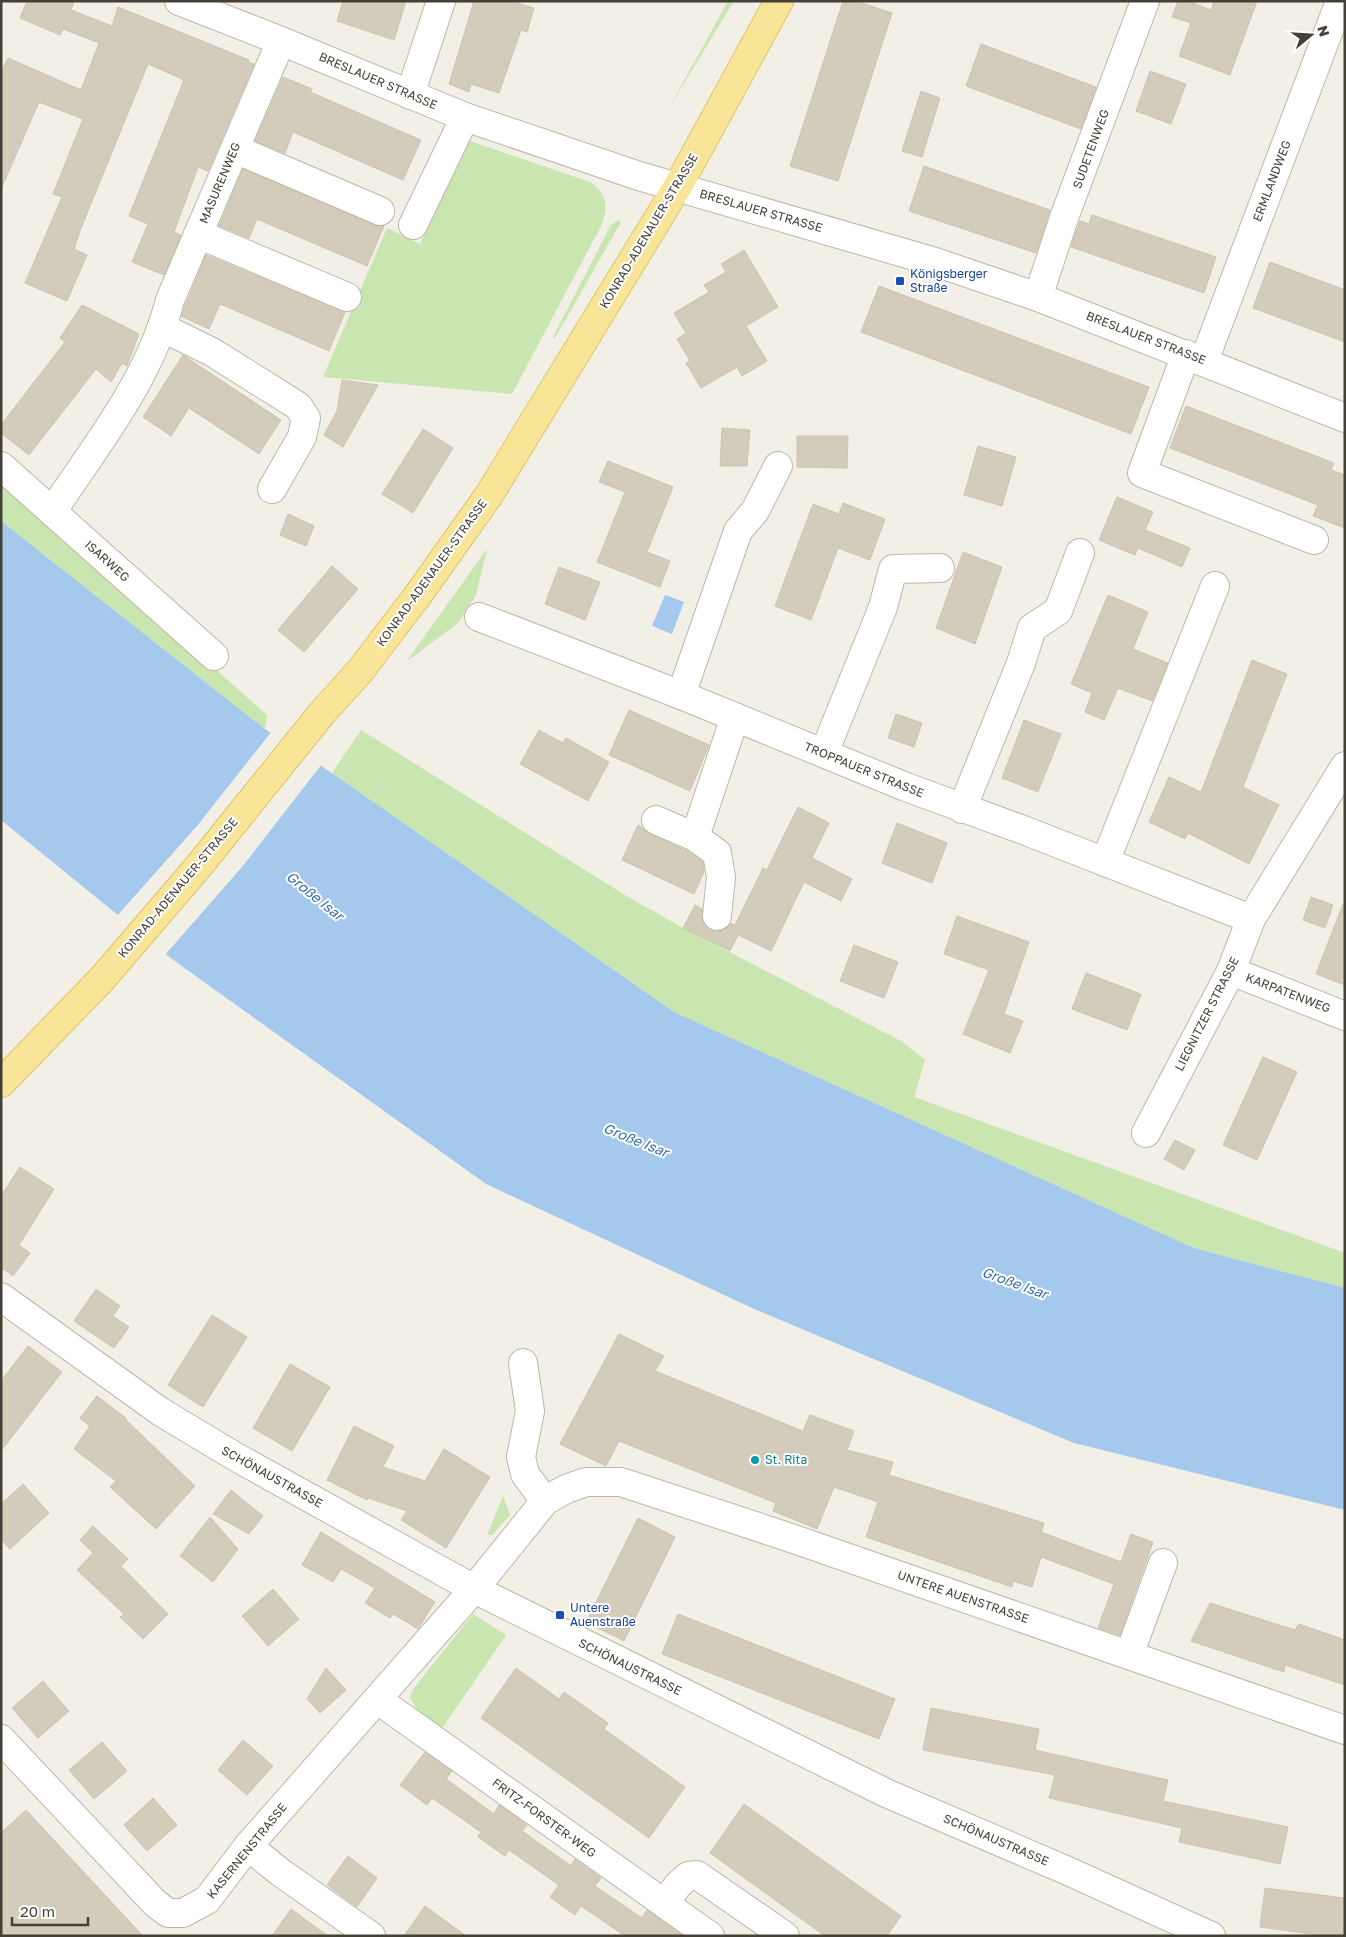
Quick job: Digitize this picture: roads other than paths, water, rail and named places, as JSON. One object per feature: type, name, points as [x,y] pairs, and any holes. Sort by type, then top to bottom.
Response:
[{"type":"main road","name":"KONRAD-ADENAUER-STRASSE","points":[[1,1083],[46,1039],[106,974],[198,867],[316,720],[360,671],[489,495],[678,186],[779,1]]},
{"type":"street","points":[[410,95],[441,1]]},
{"type":"street","name":"SUDETENWEG","points":[[1038,297],[1065,215],[1145,1]]},
{"type":"street","name":"ERMLANDWEG","points":[[1314,540],[1142,473],[1195,357],[1341,7]]},
{"type":"street","name":"BRESLAUER STRASSE","points":[[188,12],[281,40],[465,117],[615,168],[935,262],[1038,297],[1195,357],[1345,418]]},
{"type":"street","name":"MASURENWEG","points":[[52,512],[108,413],[138,382],[163,328],[170,300],[281,40]]},
{"type":"street","points":[[413,225],[465,117]]},
{"type":"street","points":[[235,149],[380,211]]},
{"type":"street","points":[[198,234],[347,297]]},
{"type":"street","points":[[163,328],[212,352],[298,406],[306,418],[302,437],[272,490]]},
{"type":"street","name":"ISARWEG","points":[[1,466],[214,656]]},
{"type":"street","points":[[681,695],[738,531],[755,511],[778,466]]},
{"type":"street","points":[[962,809],[1021,663],[1032,628],[1058,611],[1080,554]]},
{"type":"street","points":[[824,753],[883,607],[893,569],[940,568]]},
{"type":"street","points":[[1105,862],[1215,586]]},
{"type":"street","name":"TROPPAUER STRASSE","points":[[479,617],[681,695],[962,809],[1026,830],[1251,918]]},
{"type":"street","points":[[695,837],[735,717]]},
{"type":"street","name":"LIEGNITZER STRASSE","points":[[1146,1133],[1231,971],[1251,918],[1345,766]]},
{"type":"street","points":[[656,820],[695,837],[717,853],[721,877],[717,916]]},
{"type":"street","name":"KARPATENWEG","points":[[1231,971],[1345,1016]]},
{"type":"street","name":"SCHÖNAUSTRASSE","points":[[1,1297],[170,1417],[236,1458],[474,1589],[886,1793],[1068,1871],[1212,1936]]},
{"type":"street","points":[[523,1363],[530,1411],[521,1457],[525,1474],[544,1500]]},
{"type":"street","name":"UNTERE AUENSTRASSE","points":[[474,1589],[544,1500],[586,1482],[621,1482],[785,1536],[1345,1730]]},
{"type":"street","points":[[1129,1655],[1163,1564]]},
{"type":"street","name":"KASERNENSTRASSE","points":[[1,1739],[155,1903],[168,1913],[183,1913],[207,1900],[248,1846],[474,1589]]},
{"type":"street","name":"FRITZ-FORSTER-WEG","points":[[378,1700],[710,1936]]},
{"type":"street","points":[[248,1846],[280,1872],[371,1936]]},
{"type":"street","points":[[665,1904],[677,1886],[688,1876],[697,1875],[785,1936]]},
{"type":"water","name":"Große Isar","points":[[1,521],[265,729],[332,773],[674,1012],[1194,1248],[1345,1288],[1345,1510],[1074,1443],[752,1308],[486,1184],[172,959],[1,820]]},
{"type":"water","points":[[665,595],[684,602],[672,634],[652,626]]},
{"type":"place","name":"Königsberger Straße","points":[[900,281]]},
{"type":"place","name":"St. Rita","points":[[755,1460]]},
{"type":"place","name":"Untere Auenstraße","points":[[560,1615]]}]
